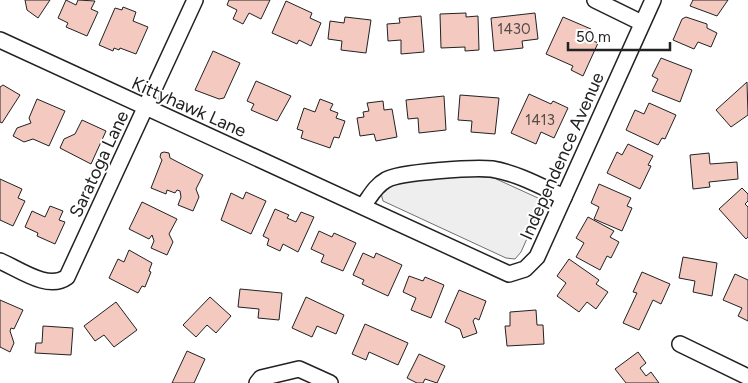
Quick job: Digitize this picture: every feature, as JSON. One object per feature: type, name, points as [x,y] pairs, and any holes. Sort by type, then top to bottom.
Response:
[{"type":"street","name":"Saratoga Lane","points":[[0,261],[50,283],[60,282],[67,277],[195,0]]},
{"type":"street","points":[[595,0],[642,22]]},
{"type":"street","name":"Independence Avenue","points":[[525,269],[537,257],[653,0]]},
{"type":"street","name":"Kittyhawk Lane","points":[[0,40],[509,274],[525,269]]},
{"type":"street","points":[[363,206],[376,188],[386,180],[399,174],[465,170],[492,169],[524,179],[564,197]]},
{"type":"street","points":[[680,344],[748,377]]},
{"type":"street","points":[[257,383],[261,378],[299,370],[330,383]]},
{"type":"shaded area","points":[[459,175],[494,178],[538,198],[542,205],[521,252],[515,259],[506,258],[383,201],[380,189],[390,183]]},
{"type":"building","points":[[25,0],[50,0],[38,18],[27,10]]},
{"type":"building","points":[[66,0],[76,5],[78,0],[95,1],[91,9],[98,12],[87,36],[66,27],[68,23],[58,18]]},
{"type":"building","points":[[229,0],[270,0],[261,19],[249,13],[243,24],[233,19],[237,10],[227,5]]},
{"type":"building","points":[[693,0],[728,0],[717,16],[690,6]]},
{"type":"building","points":[[286,1],[312,13],[310,18],[321,23],[311,46],[299,40],[297,44],[272,33]]},
{"type":"building","points":[[123,7],[136,12],[133,21],[148,27],[136,54],[120,48],[119,50],[114,48],[113,51],[99,45],[115,8],[122,10]]},
{"type":"building","points":[[466,13],[466,17],[478,16],[479,50],[465,51],[465,47],[441,48],[440,14]]},
{"type":"building","points":[[535,13],[538,39],[522,41],[523,48],[494,51],[491,18]]},
{"type":"building","points":[[421,16],[424,52],[401,54],[401,40],[388,41],[387,24],[400,23],[399,18]]},
{"type":"building","points":[[345,17],[371,20],[366,53],[341,50],[342,41],[328,39],[330,21],[344,23]]},
{"type":"building","points":[[563,17],[591,29],[587,38],[598,43],[583,76],[571,70],[573,66],[546,54]]},
{"type":"building","points":[[686,17],[707,24],[707,28],[717,33],[711,47],[698,42],[694,49],[673,40],[682,19]]},
{"type":"building","points":[[213,51],[240,63],[224,98],[219,99],[195,90]]},
{"type":"building","points":[[661,58],[692,70],[680,102],[652,91],[658,79],[652,76]]},
{"type":"building","points":[[256,81],[291,96],[277,121],[251,110],[254,104],[247,101]]},
{"type":"building","points":[[747,82],[748,115],[731,127],[716,110]]},
{"type":"building","points":[[3,85],[20,95],[2,123],[0,122],[0,87]]},
{"type":"building","points":[[529,94],[551,104],[553,101],[568,108],[554,138],[541,132],[536,144],[511,133]]},
{"type":"building","points":[[460,95],[499,98],[495,134],[471,132],[472,121],[458,120]]},
{"type":"building","points":[[444,96],[446,130],[419,133],[418,118],[408,119],[406,100]]},
{"type":"building","points":[[37,99],[65,111],[49,146],[33,139],[24,142],[13,136],[17,128],[31,123],[29,118]]},
{"type":"building","points":[[320,99],[333,104],[330,110],[338,113],[336,118],[345,121],[339,138],[334,137],[330,148],[301,138],[303,131],[297,129],[304,108],[315,112]]},
{"type":"building","points":[[383,101],[384,110],[392,109],[397,137],[376,141],[374,134],[360,136],[357,118],[364,117],[363,112],[369,111],[367,103]]},
{"type":"building","points":[[649,103],[676,115],[665,139],[662,138],[658,145],[626,130],[635,110],[644,114]]},
{"type":"building","points":[[82,120],[106,131],[91,164],[60,148],[64,139],[75,134]]},
{"type":"building","points":[[628,144],[653,156],[648,165],[651,166],[640,189],[607,173],[617,152],[622,155]]},
{"type":"building","points":[[161,153],[169,153],[170,158],[203,175],[196,189],[199,197],[193,211],[178,205],[181,197],[180,191],[177,190],[175,193],[167,190],[166,194],[151,188],[162,160],[160,157]]},
{"type":"building","points":[[709,153],[710,164],[737,162],[738,179],[709,182],[710,187],[693,189],[690,155]]},
{"type":"building","points":[[0,179],[22,189],[18,198],[25,201],[13,226],[0,220]]},
{"type":"building","points":[[599,184],[631,198],[627,206],[632,208],[622,231],[594,219],[599,207],[591,203]]},
{"type":"building","points":[[742,188],[748,194],[748,201],[745,204],[748,207],[748,237],[746,239],[719,209]]},
{"type":"building","points":[[246,192],[266,201],[251,234],[221,220],[231,193],[243,199]]},
{"type":"building","points":[[142,202],[177,219],[169,234],[173,242],[167,255],[151,248],[154,241],[152,235],[149,239],[129,229]]},
{"type":"building","points":[[50,206],[63,211],[59,220],[65,222],[55,244],[37,236],[38,233],[25,227],[32,211],[45,217]]},
{"type":"building","points":[[275,209],[289,215],[287,218],[296,222],[301,212],[314,217],[298,252],[283,244],[280,251],[267,245],[269,239],[263,236]]},
{"type":"building","points":[[588,217],[614,231],[610,237],[619,242],[611,258],[607,256],[600,270],[576,257],[584,243],[576,238]]},
{"type":"building","points":[[319,231],[332,237],[334,233],[356,243],[343,271],[321,262],[324,255],[311,249]]},
{"type":"building","points":[[129,250],[152,263],[149,271],[151,272],[145,287],[142,286],[138,293],[109,278],[118,259],[124,262]]},
{"type":"building","points":[[363,253],[374,258],[376,253],[402,265],[388,296],[362,284],[364,280],[353,275]]},
{"type":"building","points":[[683,257],[717,263],[712,296],[693,292],[695,281],[679,278]]},
{"type":"building","points":[[569,259],[599,280],[596,284],[608,292],[596,309],[587,302],[579,312],[557,296],[566,283],[557,276]]},
{"type":"building","points":[[642,272],[670,284],[661,304],[653,300],[639,330],[623,323],[637,293],[633,292]]},
{"type":"building","points":[[735,274],[748,280],[748,321],[738,316],[742,308],[723,300]]},
{"type":"building","points":[[409,276],[423,281],[425,277],[444,285],[431,318],[411,310],[416,298],[403,292]]},
{"type":"building","points":[[240,289],[282,293],[279,320],[258,318],[259,309],[238,307]]},
{"type":"building","points":[[459,290],[486,301],[479,320],[475,318],[473,321],[477,333],[463,338],[460,329],[445,322]]},
{"type":"building","points":[[210,297],[231,316],[216,333],[207,325],[196,337],[183,325]]},
{"type":"building","points":[[306,297],[344,315],[336,334],[317,326],[312,337],[292,328]]},
{"type":"building","points":[[0,300],[23,310],[14,329],[11,328],[10,331],[14,343],[10,352],[0,347]]},
{"type":"building","points":[[116,302],[137,330],[114,347],[104,335],[95,341],[84,326]]},
{"type":"building","points":[[536,310],[537,325],[543,325],[544,344],[507,346],[505,326],[510,326],[510,312]]},
{"type":"building","points":[[365,324],[408,343],[398,365],[369,352],[366,360],[352,354]]},
{"type":"building","points":[[43,326],[73,328],[71,355],[35,353],[36,343],[42,343]]},
{"type":"building","points":[[187,351],[205,359],[194,383],[172,383]]},
{"type":"building","points":[[638,352],[646,363],[640,368],[646,376],[651,372],[659,383],[626,383],[615,369]]},
{"type":"building","points":[[419,354],[445,366],[437,383],[425,379],[423,383],[417,383],[407,378]]}]
